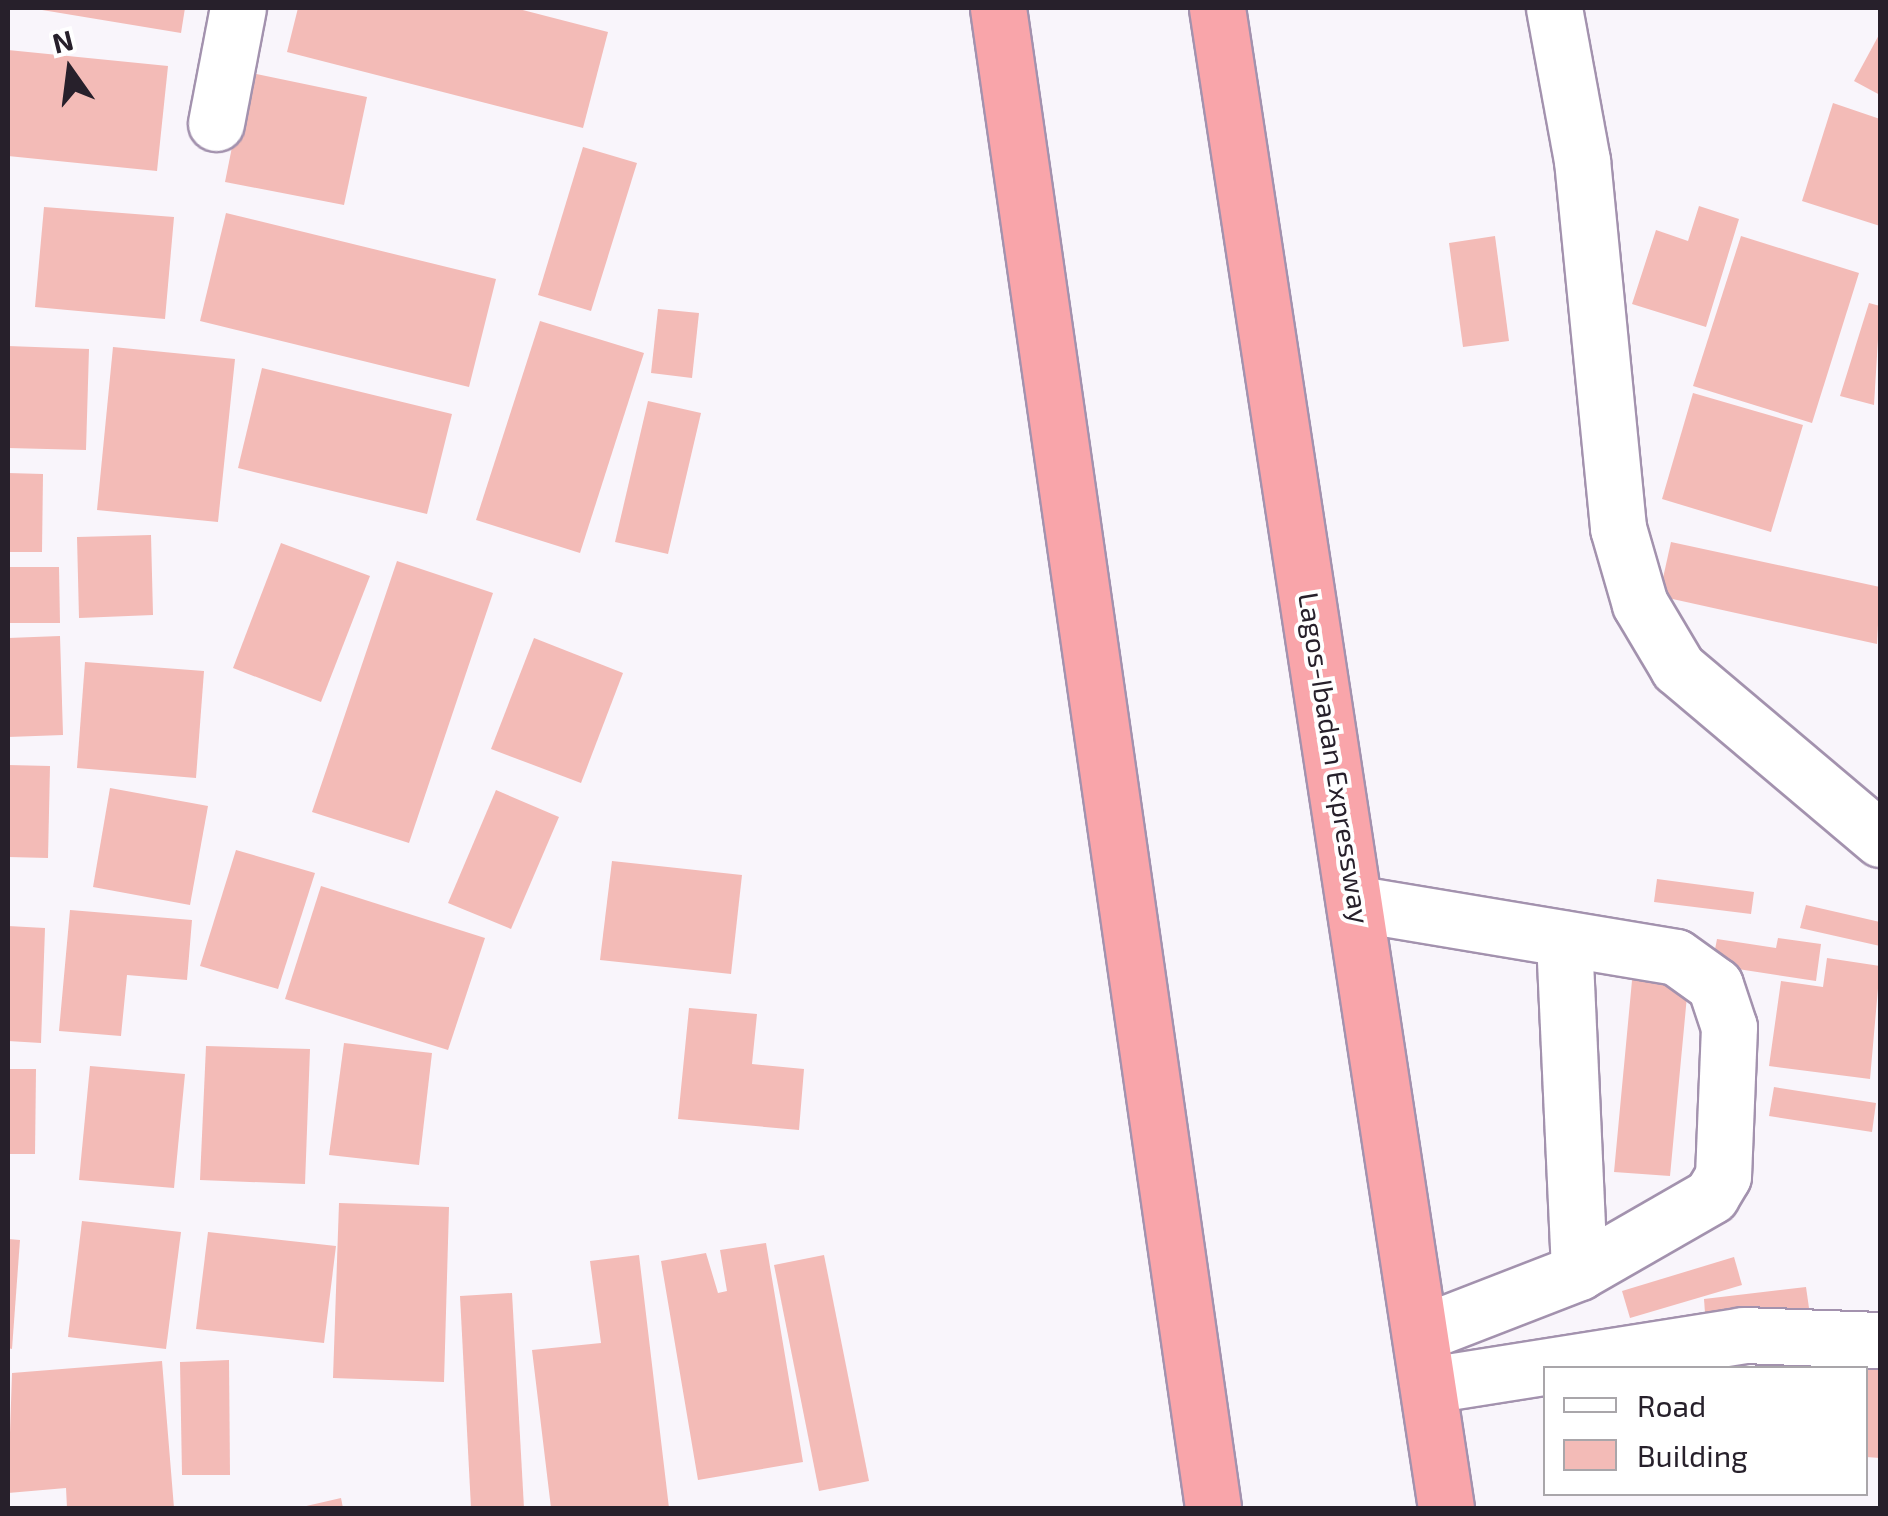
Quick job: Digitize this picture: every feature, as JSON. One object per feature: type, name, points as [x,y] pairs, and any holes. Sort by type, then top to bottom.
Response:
[{"type":"highway","points":[[998,8],[1213,1508]]},
{"type":"highway","name":"Lagos-Ibadan Expressway","points":[[1218,8],[1359,904],[1446,1508]]},
{"type":"street","points":[[216,123],[238,8]]},
{"type":"street","points":[[1554,8],[1582,160],[1618,528],[1640,604],[1678,668],[1880,839]]},
{"type":"street","points":[[1359,904],[1676,958],[1715,985],[1729,1027],[1723,1176],[1711,1196],[1426,1359]]},
{"type":"street","points":[[1564,939],[1579,1272]]},
{"type":"street","points":[[1426,1359],[1743,1335],[1880,1340]]},
{"type":"building","points":[[30,8],[185,8],[181,33]]},
{"type":"building","points":[[298,8],[515,8],[608,32],[583,128],[287,52]]},
{"type":"building","points":[[1880,33],[1880,95],[1854,81]]},
{"type":"building","points":[[8,50],[168,66],[157,171],[8,156]]},
{"type":"building","points":[[247,72],[367,97],[344,205],[225,182]]},
{"type":"building","points":[[1833,103],[1880,119],[1880,226],[1802,201]]},
{"type":"building","points":[[583,147],[637,163],[591,311],[538,295]]},
{"type":"building","points":[[1699,206],[1739,219],[1706,327],[1632,304],[1656,230],[1688,241]]},
{"type":"building","points":[[44,207],[174,217],[165,319],[35,307]]},
{"type":"building","points":[[226,213],[496,279],[469,387],[200,321]]},
{"type":"building","points":[[1495,236],[1509,341],[1463,347],[1449,243]]},
{"type":"building","points":[[1741,236],[1859,273],[1812,423],[1693,386]]},
{"type":"building","points":[[1869,303],[1880,306],[1874,405],[1840,396]]},
{"type":"building","points":[[658,309],[699,313],[692,378],[651,373]]},
{"type":"building","points":[[540,321],[644,353],[580,553],[476,520]]},
{"type":"building","points":[[8,346],[89,349],[86,450],[8,448]]},
{"type":"building","points":[[113,347],[235,359],[218,522],[97,510]]},
{"type":"building","points":[[262,368],[452,414],[427,514],[238,468]]},
{"type":"building","points":[[1693,393],[1803,425],[1771,532],[1662,499]]},
{"type":"building","points":[[648,401],[701,413],[668,554],[615,542]]},
{"type":"building","points":[[8,473],[43,474],[42,552],[8,552]]},
{"type":"building","points":[[151,535],[153,615],[79,618],[77,537]]},
{"type":"building","points":[[1671,542],[1880,587],[1877,644],[1659,596]]},
{"type":"building","points":[[281,543],[370,576],[321,702],[233,668]]},
{"type":"building","points":[[397,561],[493,593],[409,843],[312,812]]},
{"type":"building","points":[[8,567],[59,567],[60,623],[8,623]]},
{"type":"building","points":[[60,636],[63,735],[8,737],[8,638]]},
{"type":"building","points":[[534,638],[623,673],[581,783],[491,749]]},
{"type":"building","points":[[85,662],[204,671],[196,778],[77,768]]},
{"type":"building","points":[[8,765],[50,766],[48,858],[8,857]]},
{"type":"building","points":[[110,788],[208,806],[190,905],[93,887]]},
{"type":"building","points":[[496,790],[559,817],[511,929],[448,903]]},
{"type":"building","points":[[236,850],[315,873],[278,989],[200,966]]},
{"type":"building","points":[[612,861],[742,875],[731,974],[600,960]]},
{"type":"building","points":[[1657,879],[1754,892],[1751,914],[1654,902]]},
{"type":"building","points":[[321,886],[485,938],[448,1050],[285,999]]},
{"type":"building","points":[[1806,905],[1880,922],[1880,946],[1800,928]]},
{"type":"building","points":[[70,910],[192,920],[187,980],[127,975],[121,1036],[59,1031]]},
{"type":"building","points":[[8,926],[45,928],[41,1043],[8,1041]]},
{"type":"building","points":[[1778,938],[1821,944],[1816,981],[1712,965],[1717,939],[1776,948]]},
{"type":"building","points":[[1827,958],[1880,966],[1870,1079],[1769,1066],[1781,981],[1823,987]]},
{"type":"building","points":[[1633,970],[1689,975],[1670,1176],[1614,1172]]},
{"type":"building","points":[[689,1008],[757,1014],[752,1064],[804,1069],[799,1130],[678,1119]]},
{"type":"building","points":[[344,1043],[432,1053],[419,1165],[329,1155]]},
{"type":"building","points":[[206,1046],[310,1049],[305,1184],[200,1180]]},
{"type":"building","points":[[90,1066],[185,1074],[174,1188],[79,1180]]},
{"type":"building","points":[[8,1069],[36,1069],[35,1154],[8,1154]]},
{"type":"building","points":[[1774,1087],[1876,1103],[1872,1132],[1769,1116]]},
{"type":"building","points":[[339,1203],[449,1207],[444,1382],[333,1378]]},
{"type":"building","points":[[82,1221],[181,1232],[166,1349],[68,1337]]},
{"type":"building","points":[[208,1232],[336,1246],[324,1343],[196,1329]]},
{"type":"building","points":[[8,1239],[20,1240],[12,1349],[8,1348]]},
{"type":"building","points":[[766,1243],[803,1462],[698,1480],[661,1261],[706,1253],[718,1293],[727,1291],[720,1250]]},
{"type":"building","points":[[639,1255],[669,1508],[551,1508],[532,1350],[601,1343],[590,1261]]},
{"type":"building","points":[[824,1255],[869,1481],[819,1491],[774,1265]]},
{"type":"building","points":[[1734,1257],[1742,1285],[1630,1318],[1622,1291]]},
{"type":"building","points":[[1806,1287],[1810,1315],[1706,1327],[1704,1299]]},
{"type":"building","points":[[512,1293],[524,1508],[471,1508],[460,1296]]},
{"type":"building","points":[[1757,1346],[1880,1351],[1880,1458],[1868,1457],[1868,1366],[1756,1366]]},
{"type":"building","points":[[229,1360],[230,1475],[182,1475],[180,1362]]},
{"type":"building","points":[[162,1361],[174,1508],[67,1508],[66,1488],[8,1493],[12,1373]]},
{"type":"building","points":[[341,1498],[343,1508],[302,1508],[302,1507]]}]
